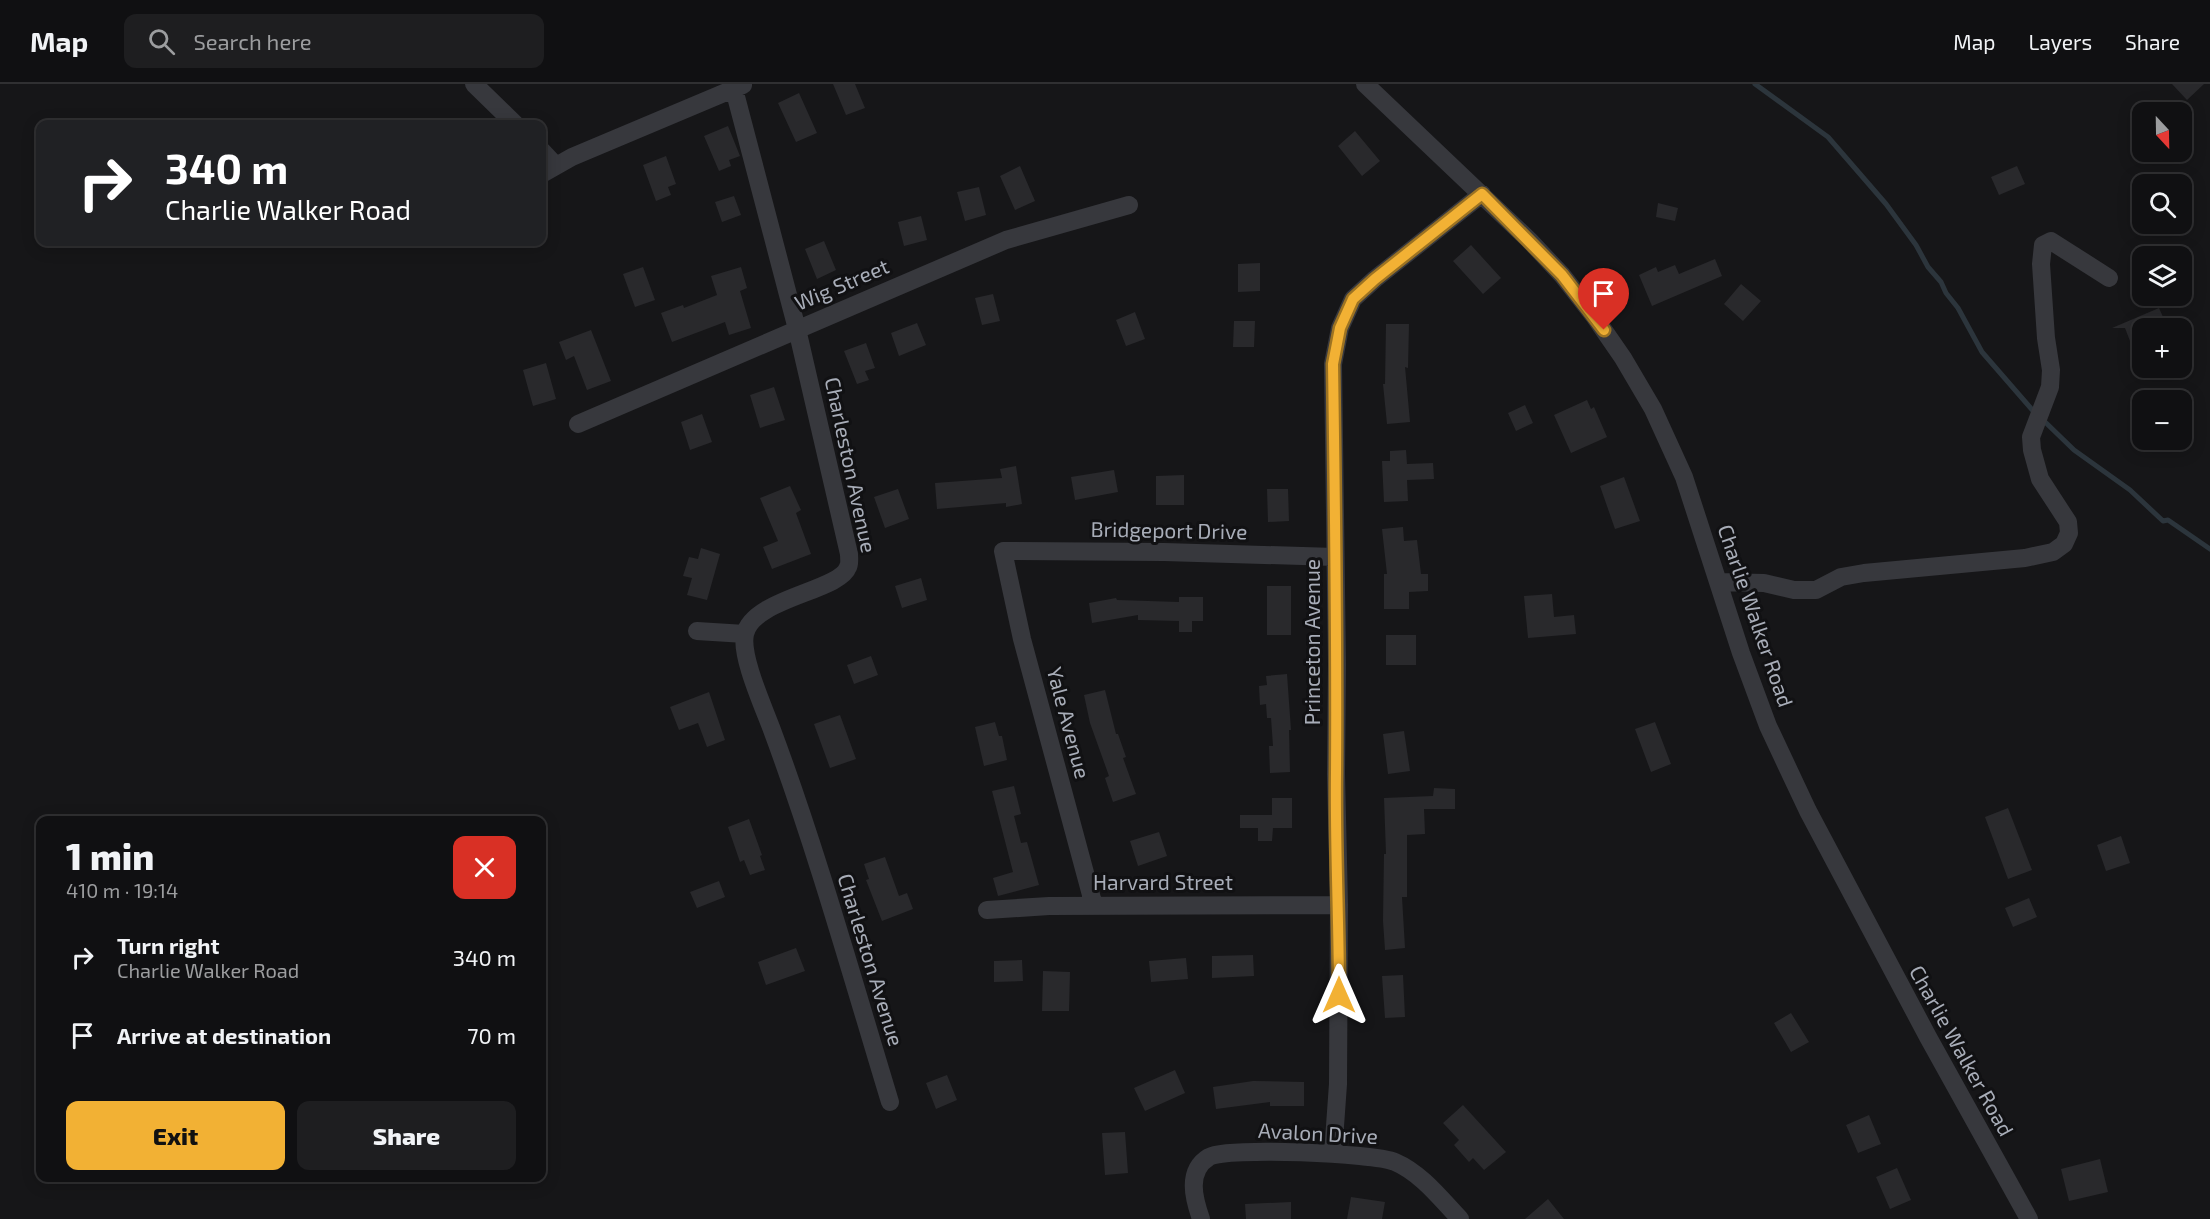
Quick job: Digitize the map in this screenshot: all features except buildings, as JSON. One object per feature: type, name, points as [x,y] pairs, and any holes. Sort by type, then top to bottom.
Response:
[{"type":"street","points":[[474,84],[511,120]]},
{"type":"street","name":"Charlie Walker Road","points":[[1365,84],[1482,194],[1562,275],[1623,358],[1653,409],[1684,477],[1741,653],[1768,726],[1808,812],[1928,1037],[2029,1219]]},
{"type":"street","points":[[549,170],[572,157],[739,86]]},
{"type":"street","name":"Charleston Avenue","points":[[739,86],[849,554],[849,567],[841,578],[776,604],[751,623],[745,634],[745,648],[753,680],[794,789],[890,1102]]},
{"type":"street","name":"Princeton Avenue","points":[[1333,1154],[1338,1084],[1339,905],[1333,364],[1340,328],[1353,299],[1482,194]]},
{"type":"street","name":"Wig Street","points":[[578,424],[1006,240],[1129,205]]},
{"type":"street","points":[[1719,582],[1764,583],[1794,590],[1816,590],[1841,577],[2025,558],[2053,552],[2064,544],[2069,533],[2068,522],[2034,466],[2031,437],[2050,387],[2051,370],[2046,338],[2041,264],[2043,245],[2051,241],[2109,278]]},
{"type":"street","name":"Bridgeport Drive","points":[[1003,551],[1164,552],[1335,557]]},
{"type":"street","name":"Yale Avenue","points":[[1003,551],[1022,639],[1094,906]]},
{"type":"street","points":[[696,631],[745,634]]},
{"type":"street","name":"Harvard Street","points":[[987,910],[1049,906],[1339,905]]},
{"type":"street","name":"Avalon Drive","points":[[1201,1219],[1193,1195],[1194,1180],[1199,1167],[1210,1157],[1224,1153],[1365,1155],[1395,1162],[1424,1181],[1460,1219]]},
{"type":"waterway","points":[[1755,84],[1828,137],[1886,204],[1958,308],[1982,352],[2035,413]]},
{"type":"waterway","points":[[2042,419],[2074,450],[2130,490],[2163,521],[2168,520],[2210,549]]},
{"type":"route","points":[[1339,995],[1333,364],[1346,311],[1353,299],[1375,279],[1482,194],[1562,275],[1604,330]]}]
